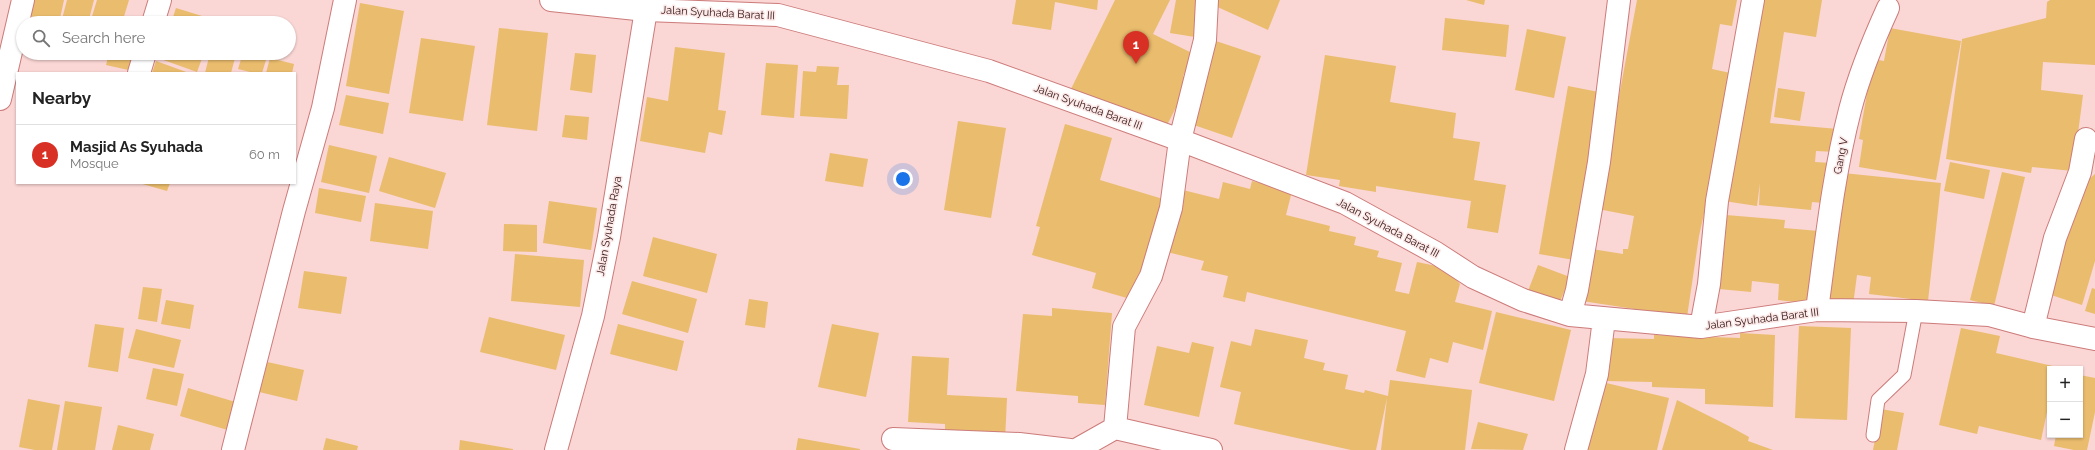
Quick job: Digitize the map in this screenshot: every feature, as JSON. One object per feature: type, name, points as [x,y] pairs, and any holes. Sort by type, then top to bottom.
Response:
[{"type":"street","points":[[19,16],[23,0]]},
{"type":"street","points":[[155,16],[160,0]]},
{"type":"street","points":[[233,450],[294,211],[323,108],[345,0]]},
{"type":"street","name":"Jalan Syuhada Barat III","points":[[551,0],[648,5],[778,15],[989,71],[1180,140],[1345,203],[1436,253],[1473,277],[1523,300],[1570,315],[1701,327],[1817,310],[1916,311],[1989,315],[2033,327],[2095,339]]},
{"type":"street","points":[[1115,428],[1124,327],[1151,276],[1171,208],[1180,140],[1206,40],[1207,0]]},
{"type":"street","points":[[1570,315],[1577,290],[1599,162],[1619,0]]},
{"type":"street","points":[[1701,327],[1709,284],[1717,201],[1753,0]]},
{"type":"street","name":"Jalan Syuhada Raya","points":[[556,450],[593,316],[609,237],[648,5]]},
{"type":"street","name":"Gang V","points":[[1817,310],[1833,197],[1850,110],[1868,54],[1888,8]]},
{"type":"street","points":[[0,100],[16,30]]},
{"type":"street","points":[[139,72],[143,60]]},
{"type":"street","points":[[2033,327],[2055,238],[2080,172],[2086,139]]},
{"type":"street","points":[[1576,450],[1597,374],[1604,318]]},
{"type":"street","points":[[1076,450],[1115,428],[1211,450]]},
{"type":"street","points":[[893,439],[1019,444],[1070,450]]},
{"type":"lane","points":[[1873,435],[1878,400],[1904,374],[1916,311]]},
{"type":"building","points":[[28,0],[64,0],[61,16],[25,15]]},
{"type":"building","points":[[67,0],[94,0],[90,16],[63,16]]},
{"type":"building","points":[[97,0],[129,0],[124,16],[92,16]]},
{"type":"building","points":[[1016,0],[1098,0],[1097,10],[1055,2],[1051,30],[1012,24]]},
{"type":"building","points":[[1115,0],[1170,0],[1153,34],[1194,54],[1183,76],[1190,80],[1166,127],[1069,93]]},
{"type":"building","points":[[1176,0],[1202,0],[1195,37],[1170,33]]},
{"type":"building","points":[[1213,0],[1280,0],[1268,30],[1211,4]]},
{"type":"building","points":[[1466,0],[1485,0],[1484,5]]},
{"type":"building","points":[[1637,0],[1737,0],[1732,26],[1720,24],[1712,69],[1735,74],[1699,236],[1687,317],[1582,301],[1592,249],[1623,254],[1623,249],[1628,249],[1634,216],[1598,209]]},
{"type":"building","points":[[1762,0],[1822,0],[1816,37],[1784,32],[1770,123],[1838,129],[1836,152],[1816,151],[1815,162],[1831,163],[1824,203],[1812,202],[1811,210],[1759,205],[1760,183],[1757,206],[1724,201]]},
{"type":"building","points":[[2050,0],[2095,0],[2095,65],[2043,62],[2041,90],[2083,95],[2073,171],[2032,167],[2031,173],[1946,159],[1962,39],[2046,18],[2047,2]]},
{"type":"building","points":[[360,3],[404,11],[389,94],[346,86]]},
{"type":"building","points":[[176,8],[202,16],[173,16]]},
{"type":"building","points":[[1445,18],[1509,25],[1506,57],[1442,50]]},
{"type":"building","points":[[499,28],[548,33],[537,131],[487,125]]},
{"type":"building","points":[[1890,28],[1961,41],[1936,180],[1859,167],[1863,140],[1859,139],[1873,59],[1884,61]]},
{"type":"building","points":[[1527,29],[1566,37],[1554,98],[1515,90]]},
{"type":"building","points":[[421,38],[475,46],[463,121],[409,113]]},
{"type":"building","points":[[1216,41],[1261,56],[1232,138],[1188,123]]},
{"type":"building","points":[[675,47],[725,53],[718,110],[726,111],[722,135],[709,132],[705,153],[640,141],[647,97],[668,101]]},
{"type":"building","points":[[575,53],[596,55],[592,93],[570,90]]},
{"type":"building","points":[[1325,55],[1396,66],[1390,102],[1456,113],[1453,138],[1480,142],[1474,180],[1506,185],[1498,233],[1467,228],[1471,201],[1376,186],[1376,192],[1339,186],[1340,180],[1306,175]]},
{"type":"building","points":[[107,60],[136,60],[133,71],[106,65]]},
{"type":"building","points":[[163,60],[201,60],[197,72]]},
{"type":"building","points":[[208,60],[234,60],[231,72],[205,72]]},
{"type":"building","points":[[241,60],[266,60],[262,72],[250,72],[238,69]]},
{"type":"building","points":[[269,60],[278,60],[294,64],[292,72],[266,72]]},
{"type":"building","points":[[156,61],[186,72],[152,72]]},
{"type":"building","points":[[766,63],[798,65],[794,118],[761,115]]},
{"type":"building","points":[[817,66],[839,67],[837,85],[849,85],[847,119],[800,116],[803,71],[816,72]]},
{"type":"building","points":[[1568,86],[1604,93],[1574,260],[1539,254]]},
{"type":"building","points":[[1778,88],[1805,92],[1800,121],[1774,117]]},
{"type":"building","points":[[346,95],[389,103],[383,134],[339,125]]},
{"type":"building","points":[[565,115],[589,117],[587,140],[562,137]]},
{"type":"building","points":[[958,121],[1006,128],[991,218],[944,210]]},
{"type":"building","points":[[1065,124],[1112,138],[1100,180],[1163,199],[1134,300],[1092,288],[1096,273],[1032,255],[1040,227],[1036,226]]},
{"type":"building","points":[[329,145],[377,156],[369,193],[321,182]]},
{"type":"building","points":[[830,153],[868,159],[863,187],[825,181]]},
{"type":"building","points":[[389,157],[446,173],[435,208],[379,191]]},
{"type":"building","points":[[1950,162],[1990,170],[1984,199],[1944,191]]},
{"type":"building","points":[[2002,172],[2025,177],[1994,306],[1970,300]]},
{"type":"building","points":[[1843,173],[1941,183],[1928,301],[1869,294],[1871,277],[1857,275],[1853,305],[1829,302]]},
{"type":"building","points":[[2095,174],[2095,261],[2082,305],[2048,294],[2082,185]]},
{"type":"building","points":[[1252,181],[1292,191],[1286,215],[1330,226],[1329,231],[1356,237],[1354,245],[1379,251],[1377,257],[1402,263],[1395,291],[1409,294],[1417,262],[1446,268],[1460,284],[1455,302],[1492,311],[1483,350],[1453,342],[1448,363],[1430,358],[1425,378],[1396,371],[1406,331],[1247,292],[1245,302],[1223,297],[1228,276],[1201,270],[1204,261],[1167,252],[1183,190],[1219,199],[1223,182],[1250,189]]},
{"type":"building","points":[[142,184],[170,184],[167,191]]},
{"type":"building","points":[[319,188],[366,196],[361,222],[315,213]]},
{"type":"building","points":[[549,201],[597,208],[591,250],[543,243]]},
{"type":"building","points":[[375,203],[433,211],[428,249],[370,241]]},
{"type":"building","points":[[1726,215],[1785,220],[1784,228],[1819,231],[1812,304],[1778,300],[1779,284],[1752,281],[1751,292],[1719,289]]},
{"type":"building","points":[[504,224],[537,225],[537,252],[503,251]]},
{"type":"building","points":[[653,237],[717,254],[707,293],[643,276]]},
{"type":"building","points":[[515,254],[584,260],[580,307],[511,301]]},
{"type":"building","points":[[1538,265],[1570,277],[1559,304],[1528,291]]},
{"type":"building","points":[[304,271],[347,277],[341,314],[298,308]]},
{"type":"building","points":[[632,281],[697,299],[688,333],[622,314]]},
{"type":"building","points":[[143,287],[162,289],[157,322],[138,319]]},
{"type":"building","points":[[2092,288],[2095,289],[2095,314],[2085,311]]},
{"type":"building","points":[[749,299],[768,302],[765,328],[745,325]]},
{"type":"building","points":[[166,300],[194,305],[190,329],[161,324]]},
{"type":"building","points":[[1052,308],[1112,313],[1105,405],[1078,403],[1078,396],[1016,391],[1023,314],[1052,316]]},
{"type":"building","points":[[1496,312],[1571,330],[1554,401],[1479,383]]},
{"type":"building","points":[[489,317],[565,335],[556,370],[480,352]]},
{"type":"building","points":[[95,324],[124,328],[118,372],[88,367]]},
{"type":"building","points":[[618,324],[684,341],[677,371],[610,354]]},
{"type":"building","points":[[832,324],[879,333],[866,397],[818,387]]},
{"type":"building","points":[[1799,326],[1851,328],[1847,420],[1795,418]]},
{"type":"building","points":[[1961,328],[2000,336],[1996,353],[2053,366],[2047,366],[2047,412],[2041,440],[1979,426],[1977,434],[1939,425]]},
{"type":"building","points":[[136,329],[181,340],[174,368],[128,358]]},
{"type":"building","points":[[1255,329],[1308,340],[1304,358],[1325,363],[1323,370],[1348,375],[1345,389],[1364,393],[1365,390],[1388,396],[1390,380],[1472,390],[1465,450],[1381,450],[1387,398],[1376,450],[1351,450],[1234,424],[1241,392],[1220,387],[1231,341],[1251,346]]},
{"type":"building","points":[[1740,333],[1775,335],[1773,407],[1705,404],[1705,389],[1652,387],[1652,382],[1606,381],[1607,338],[1654,339],[1654,335],[1740,338]]},
{"type":"building","points":[[1192,342],[1214,347],[1199,417],[1144,405],[1157,346],[1189,353]]},
{"type":"building","points":[[912,356],[949,358],[947,395],[1007,398],[1005,440],[945,437],[945,424],[908,422]]},
{"type":"building","points":[[258,360],[304,370],[297,401],[251,390]]},
{"type":"building","points":[[153,368],[184,374],[177,406],[146,399]]},
{"type":"building","points":[[2083,376],[2095,378],[2095,412],[2087,450],[2074,450],[2054,446],[2055,438],[2083,438]]},
{"type":"building","points":[[1598,381],[1669,398],[1657,450],[1582,450]]},
{"type":"building","points":[[188,388],[239,403],[231,431],[180,416]]},
{"type":"building","points":[[28,399],[60,405],[52,450],[35,450],[19,447]]},
{"type":"building","points":[[1677,400],[1749,437],[1748,441],[1773,450],[1662,450]]},
{"type":"building","points":[[65,401],[102,407],[95,450],[57,450]]},
{"type":"building","points":[[1881,409],[1904,413],[1897,450],[1873,450]]},
{"type":"building","points":[[1478,422],[1528,434],[1523,450],[1471,449]]},
{"type":"building","points":[[118,425],[154,434],[150,450],[112,450]]},
{"type":"building","points":[[326,438],[358,446],[357,450],[323,450]]},
{"type":"building","points":[[798,438],[860,449],[860,450],[796,450]]},
{"type":"building","points":[[460,440],[513,449],[513,450],[459,450]]},
{"type":"place","name":"Masjid As Syuhada","points":[[1136,64]]}]
